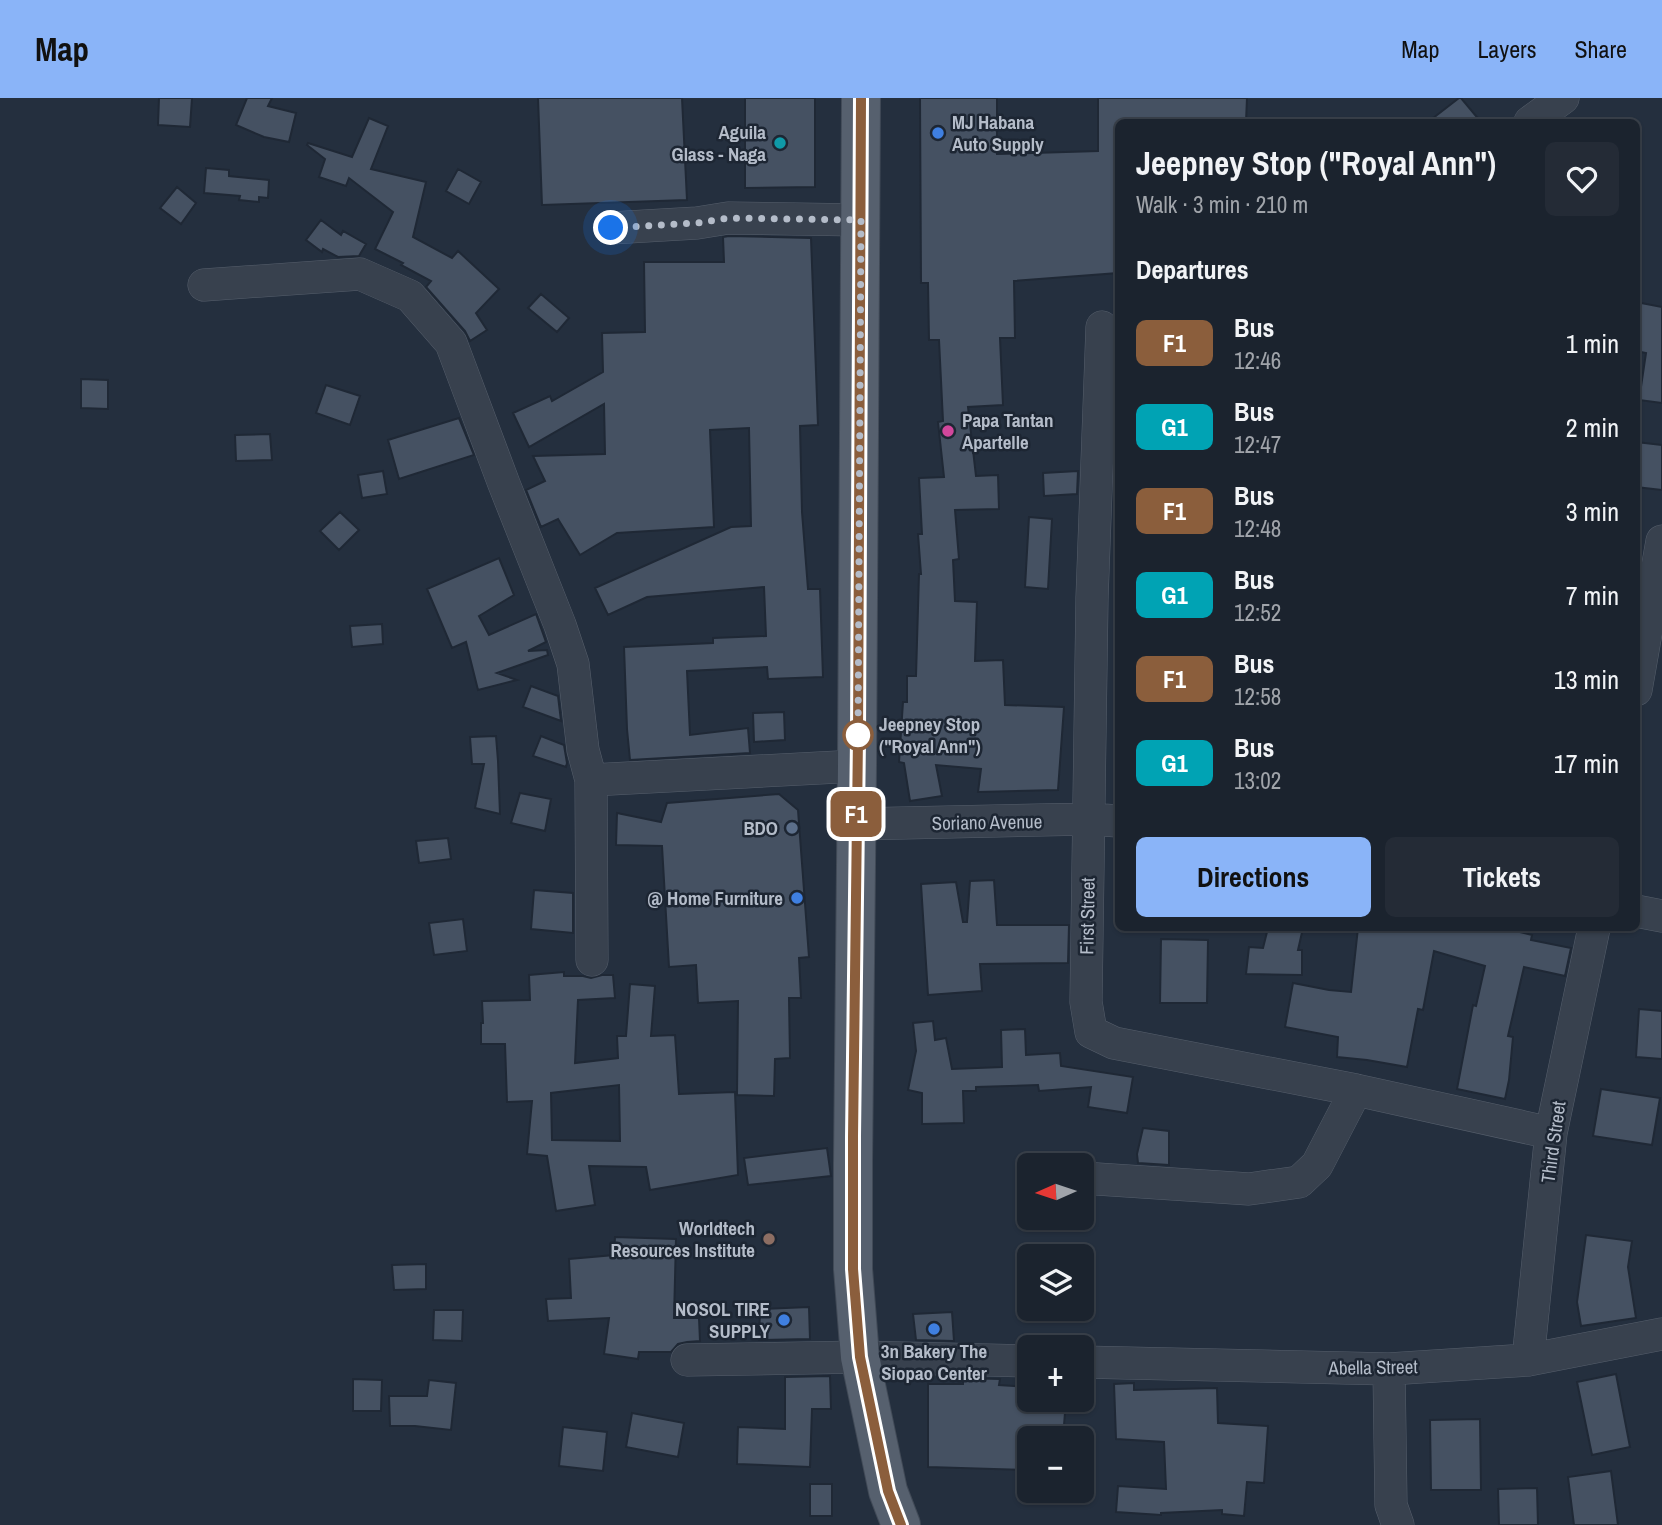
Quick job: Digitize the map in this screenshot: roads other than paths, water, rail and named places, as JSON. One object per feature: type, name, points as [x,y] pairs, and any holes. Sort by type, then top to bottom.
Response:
[{"type":"main road","points":[[861,98],[853,1269],[860,1357],[888,1491],[901,1525]]},
{"type":"street","points":[[1534,119],[1563,98]]},
{"type":"street","points":[[611,228],[697,223],[728,218],[861,220]]},
{"type":"street","points":[[204,285],[360,274],[410,296],[451,343],[573,664],[583,750],[592,780],[592,960]]},
{"type":"street","name":"First Street","points":[[1102,327],[1105,598],[1103,820],[1086,1002],[1091,1032],[1114,1042],[1356,1090],[1551,1133]]},
{"type":"street","points":[[1640,667],[1662,541]]},
{"type":"street","points":[[592,780],[857,766]]},
{"type":"street","name":"Soriano Avenue","points":[[856,824],[1103,820]]},
{"type":"street","points":[[1640,912],[1662,916]]},
{"type":"street","name":"Third Street","points":[[1528,1360],[1551,1133],[1593,931]]},
{"type":"street","points":[[1094,1179],[1249,1189],[1298,1182],[1317,1165],[1356,1090]]},
{"type":"street","name":"Abella Street","points":[[1094,1362],[1389,1369],[1528,1360],[1662,1334]]},
{"type":"street","points":[[687,1360],[860,1357],[1017,1361]]},
{"type":"street","points":[[1389,1369],[1391,1505],[1398,1525]]},
{"type":"place","name":"MJ Habana Auto Supply","points":[[938,133]]},
{"type":"place","name":"Aguila Glass - Naga","points":[[780,143]]},
{"type":"place","name":"Papa Tantan Apartelle","points":[[948,431]]},
{"type":"place","name":"Jeepney Stop (\"Royal Ann\")","points":[[858,735]]},
{"type":"place","name":"BDO","points":[[792,828]]},
{"type":"place","name":"@ Home Furniture","points":[[797,898]]},
{"type":"place","name":"Worldtech Resources Institute","points":[[769,1239]]},
{"type":"place","name":"NOSOL TIRE SUPPLY","points":[[784,1320]]},
{"type":"place","name":"3n Bakery The Siopao Center","points":[[934,1329]]}]
